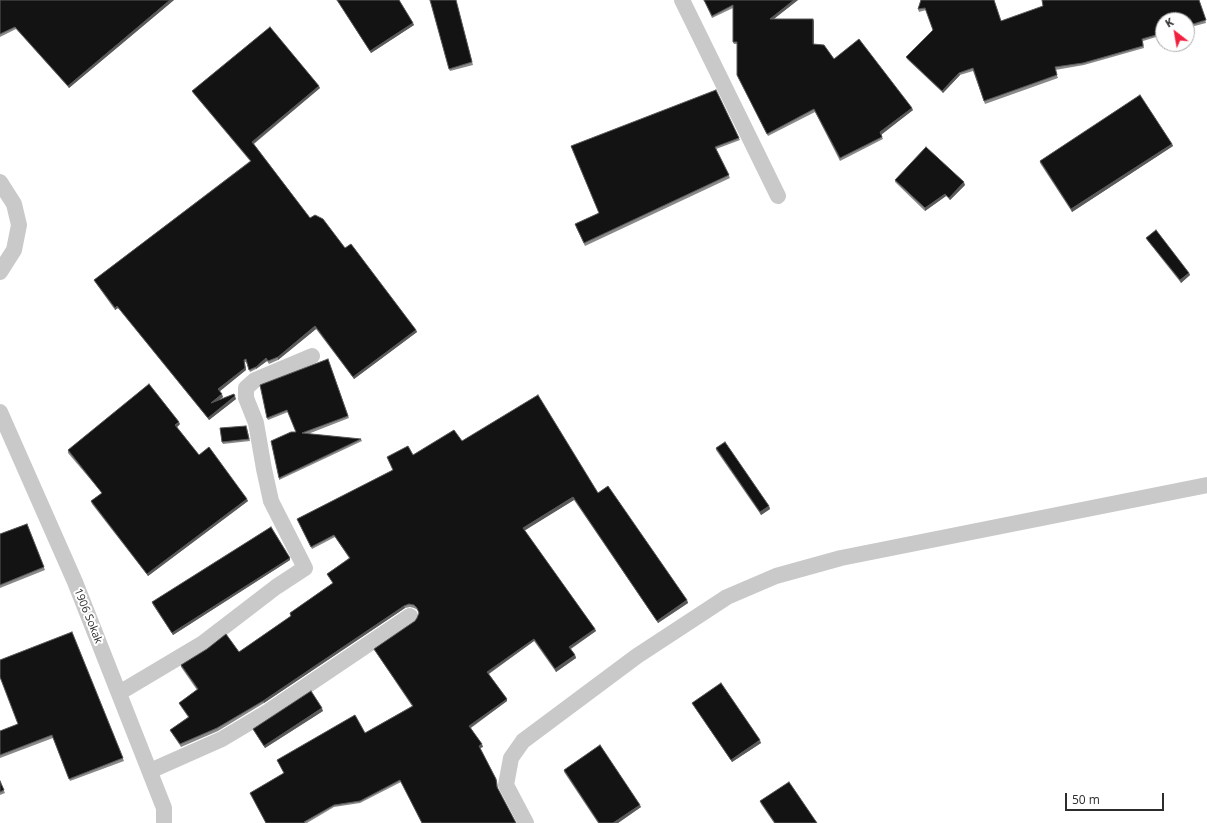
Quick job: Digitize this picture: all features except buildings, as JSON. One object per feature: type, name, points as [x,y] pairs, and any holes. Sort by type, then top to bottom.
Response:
[{"type":"street","points":[[682,0],[778,196]]},
{"type":"street","points":[[0,182],[14,204],[19,225],[14,250],[0,272]]},
{"type":"street","points":[[119,693],[203,643],[276,587],[305,568],[271,501],[256,423],[246,398],[246,388],[255,380],[312,356]]},
{"type":"street","name":"1906 Sokak","points":[[0,412],[75,582],[164,808],[164,823]]},
{"type":"street","points":[[526,823],[506,785],[511,758],[523,741],[637,656],[727,598],[776,576],[841,558],[1207,485]]},
{"type":"street","points":[[150,771],[222,739],[262,715],[410,616]]}]
